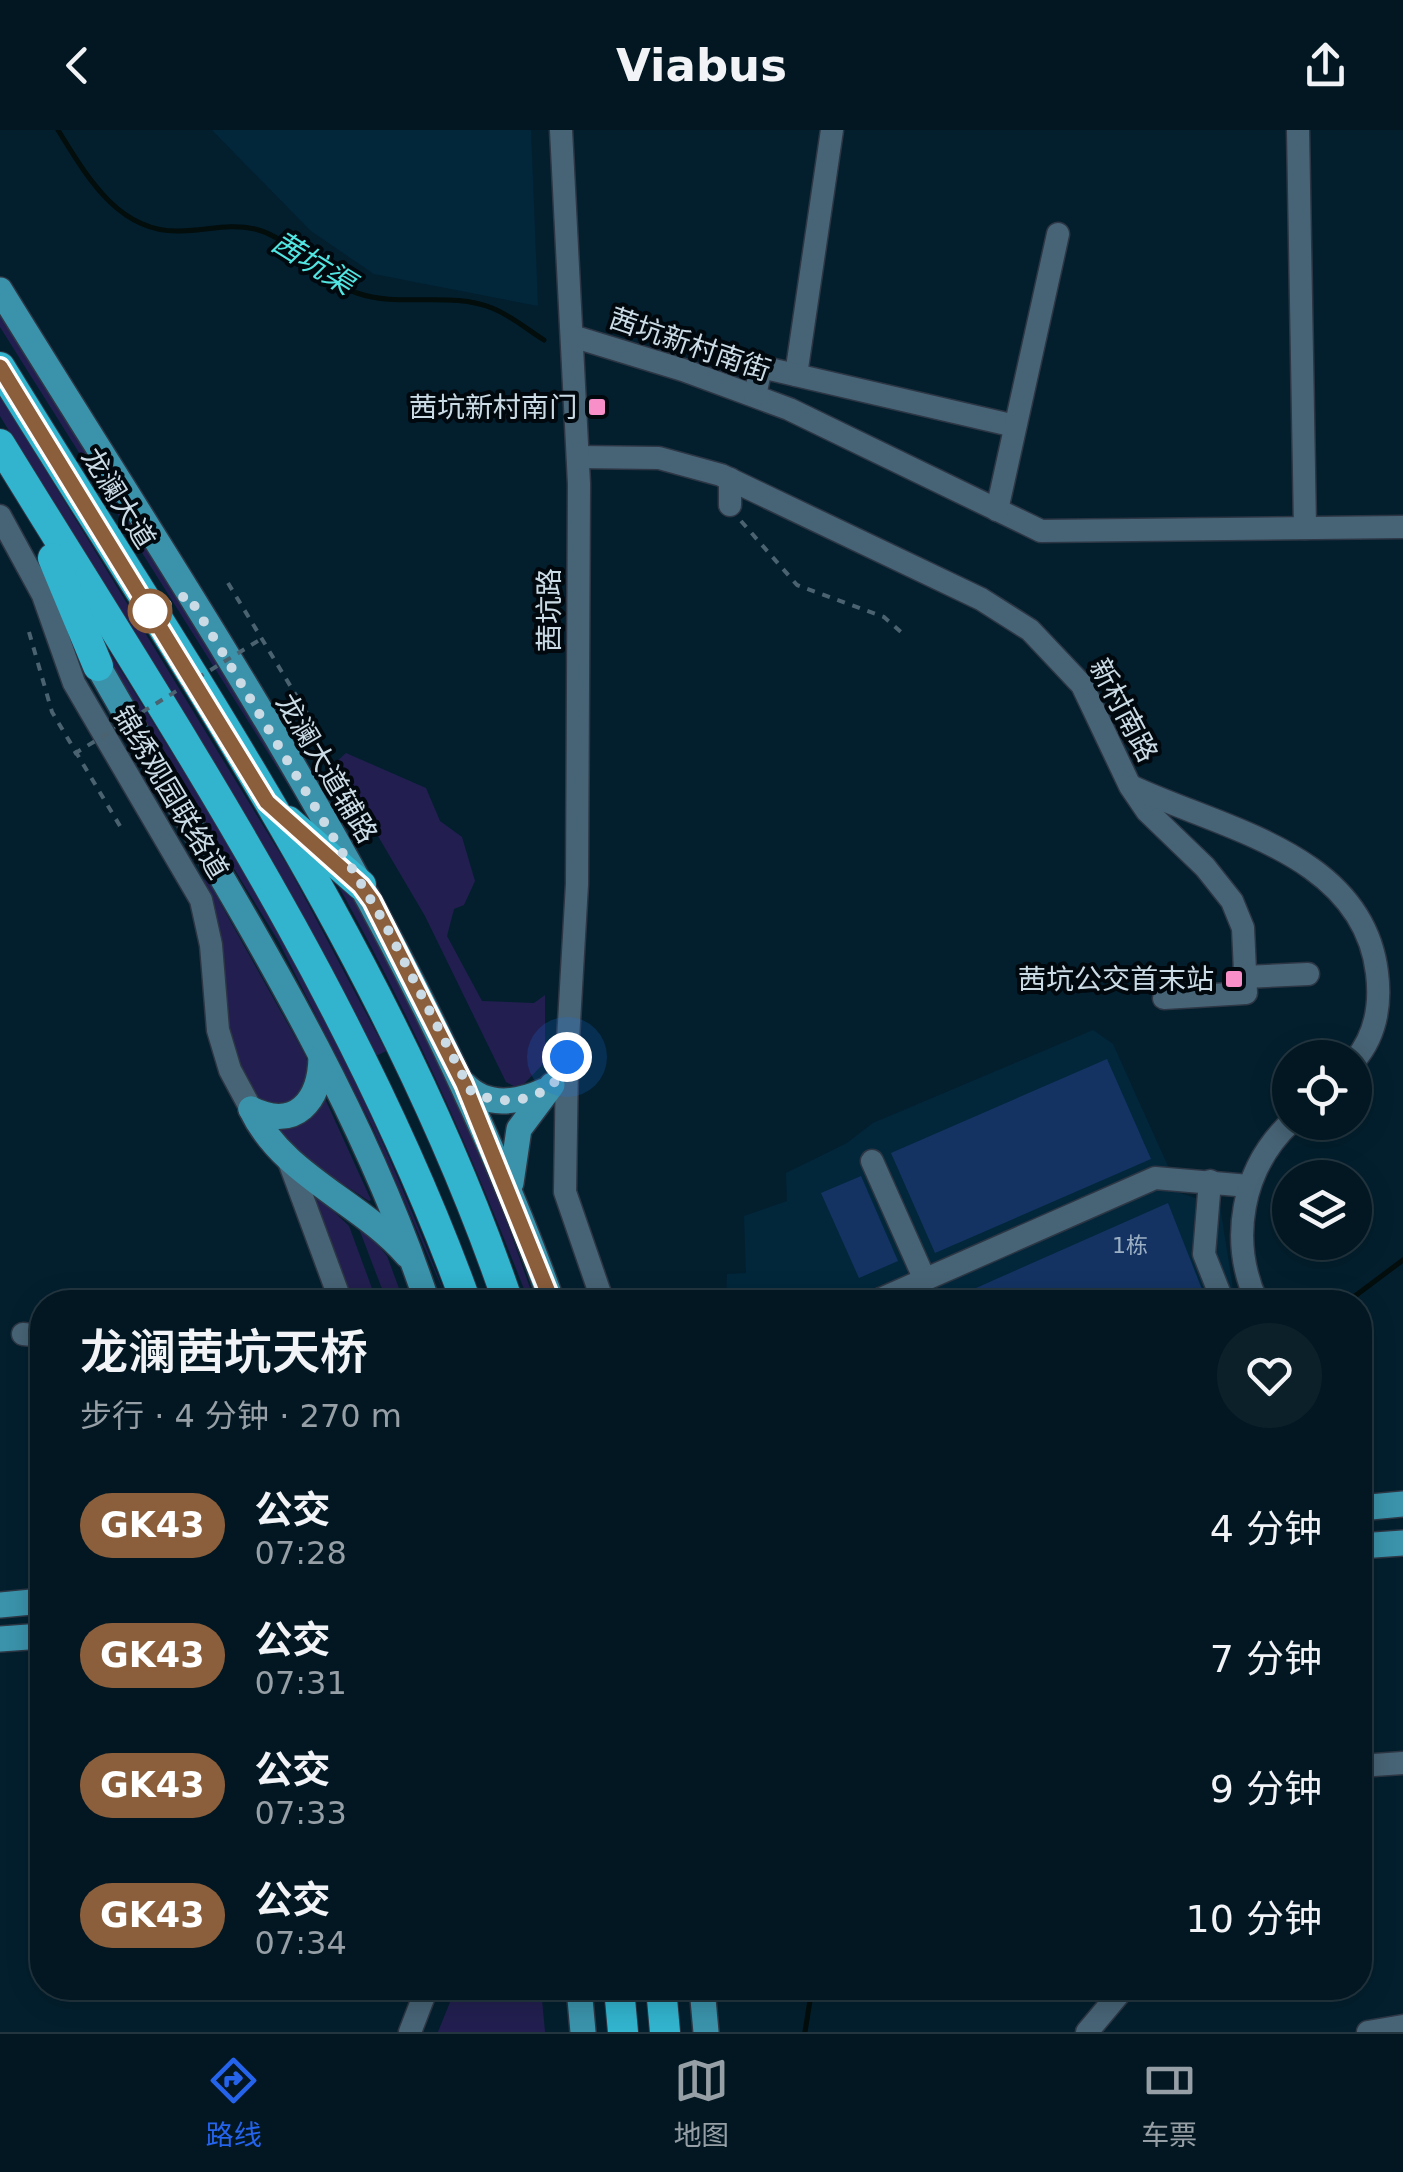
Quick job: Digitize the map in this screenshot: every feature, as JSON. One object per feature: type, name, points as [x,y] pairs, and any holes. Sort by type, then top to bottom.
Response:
[{"type":"highway","name":"龙澜大道","points":[[0,367],[267,802],[400,1044],[448,1144],[503,1290]]},
{"type":"highway","points":[[0,444],[292,926],[363,1063],[432,1212],[461,1290]]},
{"type":"highway","points":[[25,485],[98,666]]},
{"type":"highway","points":[[267,802],[361,886]]},
{"type":"highway","points":[[620,2000],[623,2032]]},
{"type":"highway","points":[[662,2000],[665,2032]]},
{"type":"main road","name":"龙澜大道辅路","points":[[0,290],[281,747],[397,947],[464,1084],[548,1290]]},
{"type":"main road","points":[[98,666],[255,928],[321,1057],[423,1290]]},
{"type":"main road","points":[[251,1109],[282,1118],[302,1112],[318,1087],[321,1057]]},
{"type":"main road","points":[[464,1084],[486,1099],[504,1101],[530,1097],[552,1085]]},
{"type":"main road","points":[[515,1202],[510,1172],[514,1143],[525,1117],[552,1085]]},
{"type":"main road","points":[[251,1109],[259,1126],[286,1156],[370,1220],[414,1262]]},
{"type":"main road","points":[[1372,1507],[1403,1504]]},
{"type":"main road","points":[[1372,1545],[1403,1543]]},
{"type":"main road","points":[[0,1605],[30,1602]]},
{"type":"main road","points":[[0,1639],[30,1637]]},
{"type":"main road","points":[[580,2000],[583,2032]]},
{"type":"main road","points":[[703,2000],[706,2032]]},
{"type":"street","name":"茜坑路","points":[[552,1085],[563,1072],[567,1057],[577,884],[578,457],[561,130]]},
{"type":"street","points":[[796,375],[832,130]]},
{"type":"street","points":[[1298,130],[1304,528]]},
{"type":"street","points":[[997,510],[1058,234]]},
{"type":"street","name":"茜坑新村南街","points":[[572,336],[789,410],[1041,531],[1403,527]]},
{"type":"street","points":[[755,396],[761,367],[1016,426]]},
{"type":"street","name":"新村南路","points":[[578,457],[659,458],[730,479],[982,598],[1030,630],[1082,685],[1130,786],[1282,850],[1307,864],[1346,900],[1369,938],[1378,978],[1376,1019],[1365,1040]]},
{"type":"street","points":[[730,479],[730,505]]},
{"type":"street","name":"锦绣观园联络道","points":[[0,516],[43,595],[74,683],[201,900],[211,945],[218,1030],[230,1070],[251,1109]]},
{"type":"street","points":[[1130,786],[1147,810],[1206,867],[1232,901],[1243,928],[1246,994],[1164,998]]},
{"type":"street","points":[[1246,977],[1308,974]]},
{"type":"street","points":[[567,1057],[565,1192],[599,1290]]},
{"type":"street","points":[[1254,1290],[1242,1242],[1249,1186],[1275,1140]]},
{"type":"street","points":[[286,1156],[336,1290]]},
{"type":"street","points":[[872,1161],[926,1280]]},
{"type":"street","points":[[902,1290],[1155,1178],[1249,1186]]},
{"type":"street","points":[[1210,1181],[1204,1254],[1218,1290]]},
{"type":"street","points":[[1372,1765],[1403,1763]]},
{"type":"street","points":[[410,2032],[422,2000]]},
{"type":"street","points":[[1087,2032],[1114,2000]]},
{"type":"street","points":[[1368,2032],[1403,2026]]},
{"type":"path","points":[[730,505],[790,580],[884,617],[901,632]]},
{"type":"path","points":[[228,584],[312,720]]},
{"type":"path","points":[[29,632],[41,686],[74,754],[120,826]]},
{"type":"path","points":[[74,754],[261,639]]},
{"type":"shaded area","points":[[212,130],[531,130],[538,306],[374,274],[311,231]]},
{"type":"shaded area","points":[[0,303],[319,834],[0,327]]},
{"type":"shaded area","points":[[0,396],[289,868],[386,1051],[376,1056],[296,903],[0,416]]},
{"type":"shaded area","points":[[94,627],[218,829],[306,983],[379,1134],[443,1290],[372,1126],[279,942],[116,676]]},
{"type":"shaded area","points":[[346,753],[426,788],[440,821],[462,837],[475,881],[464,905],[454,909],[447,936],[482,1001],[534,1003],[545,995],[545,1062],[519,1089],[506,1082],[425,916],[335,763]]},
{"type":"shaded area","points":[[323,859],[350,890],[469,1115],[531,1290],[524,1290],[460,1132]]},
{"type":"shaded area","points":[[201,877],[209,883],[305,1055],[309,1066],[301,1100],[271,1108],[251,1094],[233,1049]]},
{"type":"shaded area","points":[[1093,1030],[1113,1044],[1180,1193],[1220,1206],[1233,1290],[726,1290],[727,1274],[746,1273],[744,1216],[787,1201],[786,1173],[847,1143],[873,1123]]},
{"type":"shaded area","points":[[322,1092],[369,1201],[306,1160],[273,1127],[304,1120]]},
{"type":"shaded area","points":[[318,1197],[349,1226],[373,1290],[347,1290],[313,1199]]},
{"type":"shaded area","points":[[355,1218],[387,1256],[400,1290],[382,1290]]},
{"type":"shaded area","points":[[542,2000],[545,2032],[438,2032],[450,2002]]},
{"type":"building","points":[[1107,1059],[1151,1159],[935,1253],[891,1153]]},
{"type":"building","points":[[861,1176],[898,1261],[859,1278],[821,1193]]},
{"type":"building","points":[[1168,1203],[1202,1290],[972,1290]]},
{"type":"waterway","name":"茜坑渠","points":[[58,130],[106,198],[139,222],[180,231],[255,229],[282,241],[330,279],[357,293],[390,299],[476,303],[505,315],[544,340]]},
{"type":"waterway","points":[[1363,1290],[1403,1260]]},
{"type":"waterway","points":[[805,2032],[810,2000]]},
{"type":"bus line","name":"GK43","points":[[0,367],[267,802],[361,886],[372,901],[464,1084],[548,1290]]},
{"type":"place","name":"茜坑新村南门","points":[[597,407]]},
{"type":"place","name":"茜坑公交首末站","points":[[1234,979]]},
{"type":"route","points":[[150,611],[188,595],[384,922],[464,1084],[486,1099],[514,1101],[530,1097],[558,1079],[567,1057]]}]
